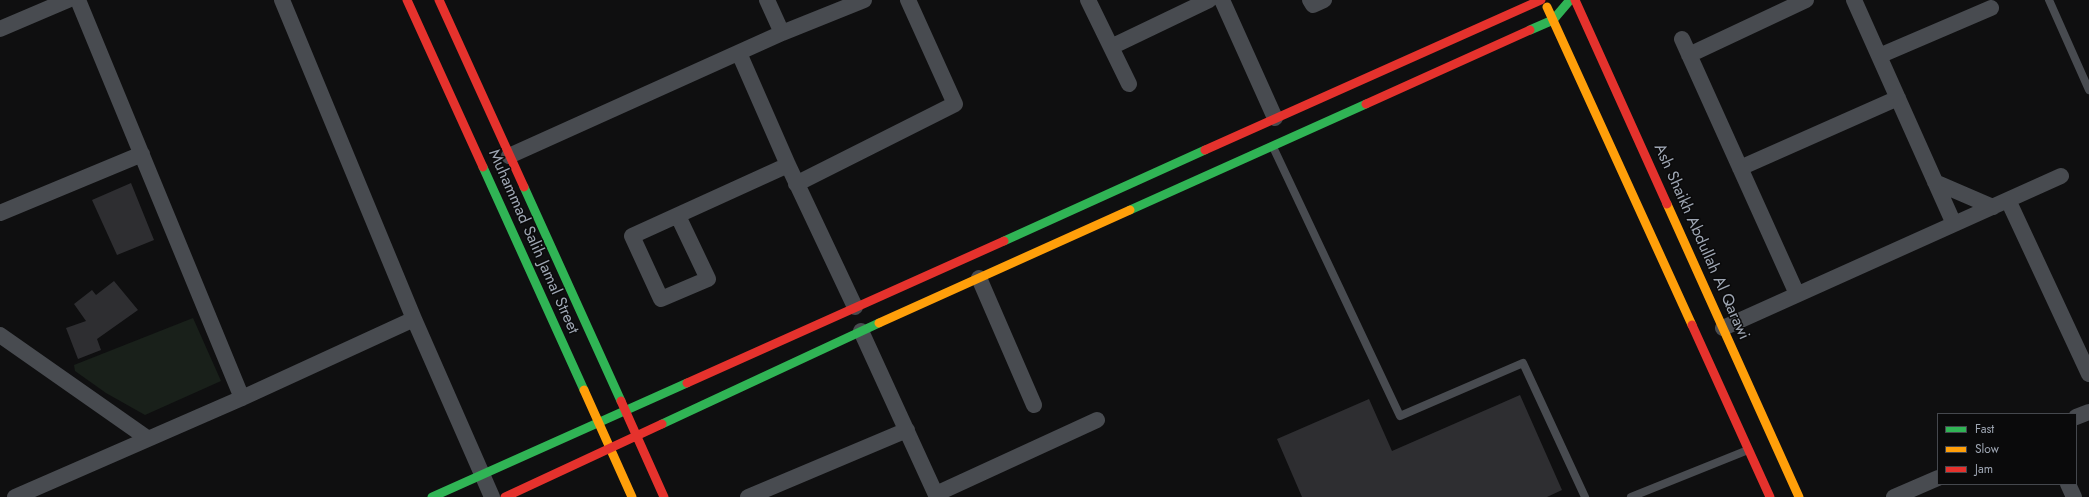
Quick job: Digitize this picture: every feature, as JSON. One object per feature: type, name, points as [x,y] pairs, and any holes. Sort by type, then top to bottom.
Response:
[{"type":"street","points":[[0,29],[68,0]]},
{"type":"street","points":[[78,0],[242,398]]},
{"type":"street","points":[[282,0],[414,319],[481,475],[492,497]]},
{"type":"street","name":"Muhammad Salih Jamal Street","points":[[406,0],[632,497]]},
{"type":"street","name":"Muhammad Salih Jamal Street","points":[[439,0],[664,497]]},
{"type":"street","points":[[767,0],[782,33]]},
{"type":"street","points":[[509,156],[782,33],[864,0]]},
{"type":"street","points":[[796,184],[955,104],[908,0]]},
{"type":"street","points":[[1088,0],[1129,84]]},
{"type":"street","points":[[1110,46],[1209,0]]},
{"type":"street","points":[[1222,0],[1274,118]]},
{"type":"street","points":[[1310,0],[1313,5],[1324,0]]},
{"type":"street","points":[[432,497],[1274,118],[1541,0]]},
{"type":"street","points":[[1544,0],[1770,497]]},
{"type":"street","points":[[505,497],[861,331],[1553,20],[1570,0]]},
{"type":"street","name":"Ash Shaikh Abdullah Al Qarawi","points":[[1575,0],[1799,497]]},
{"type":"street","points":[[1689,55],[1806,0]]},
{"type":"street","points":[[1854,0],[1954,224]]},
{"type":"street","points":[[1879,56],[1991,8]]},
{"type":"street","points":[[1682,39],[1797,294]]},
{"type":"street","points":[[739,53],[796,184],[855,307]]},
{"type":"street","points":[[1740,168],[1898,98]]},
{"type":"street","points":[[0,213],[142,154]]},
{"type":"street","points":[[678,216],[708,279],[661,299],[632,236],[788,165]]},
{"type":"street","points":[[1723,328],[2061,176]]},
{"type":"street","points":[[1935,182],[1993,206]]},
{"type":"street","points":[[2008,200],[2089,374]]},
{"type":"street","points":[[979,278],[1034,405]]},
{"type":"street","points":[[15,497],[147,438],[242,398],[414,319]]},
{"type":"street","points":[[861,331],[936,496],[1097,420]]},
{"type":"street","points":[[0,335],[147,438]]},
{"type":"street","points":[[2077,417],[2089,412]]},
{"type":"street","points":[[748,497],[907,430]]},
{"type":"street","points":[[1894,497],[1937,478]]},
{"type":"street","points":[[2068,485],[2074,497]]},
{"type":"lane","points":[[2049,0],[2089,90]]},
{"type":"lane","points":[[1273,146],[1400,416],[1524,363],[1585,497]]},
{"type":"lane","points":[[1631,497],[1748,449]]},
{"type":"shaded area","points":[[193,318],[221,381],[145,415],[106,393],[75,371],[74,365]]},
{"type":"building","points":[[131,183],[154,240],[117,255],[92,200]]},
{"type":"building","points":[[114,281],[138,310],[97,339],[101,350],[78,359],[66,328],[86,321],[74,304],[92,290],[96,295]]},
{"type":"building","points":[[1520,395],[1562,490],[1547,497],[1302,497],[1277,439],[1369,399],[1392,451]]},
{"type":"traffic: fast","points":[[1530,30],[1553,20],[1570,0]]},
{"type":"traffic: fast","points":[[1130,210],[1366,104]]},
{"type":"traffic: fast","points":[[1004,241],[1205,150]]},
{"type":"traffic: fast","points":[[483,167],[584,390]]},
{"type":"traffic: fast","points":[[524,187],[621,401]]},
{"type":"traffic: fast","points":[[662,424],[879,323]]},
{"type":"traffic: fast","points":[[432,497],[687,383]]},
{"type":"traffic: slow","points":[[1547,7],[1692,325]]},
{"type":"traffic: slow","points":[[1667,204],[1799,497]]},
{"type":"traffic: slow","points":[[879,323],[1130,210]]},
{"type":"traffic: slow","points":[[584,390],[632,497]]},
{"type":"traffic: jam","points":[[407,0],[483,167]]},
{"type":"traffic: jam","points":[[439,0],[524,187]]},
{"type":"traffic: jam","points":[[1205,150],[1541,0]]},
{"type":"traffic: jam","points":[[1575,0],[1667,204]]},
{"type":"traffic: jam","points":[[1366,104],[1530,30]]},
{"type":"traffic: jam","points":[[687,383],[1004,241]]},
{"type":"traffic: jam","points":[[1692,325],[1770,497]]},
{"type":"traffic: jam","points":[[621,401],[664,497]]},
{"type":"traffic: jam","points":[[505,497],[662,424]]}]
